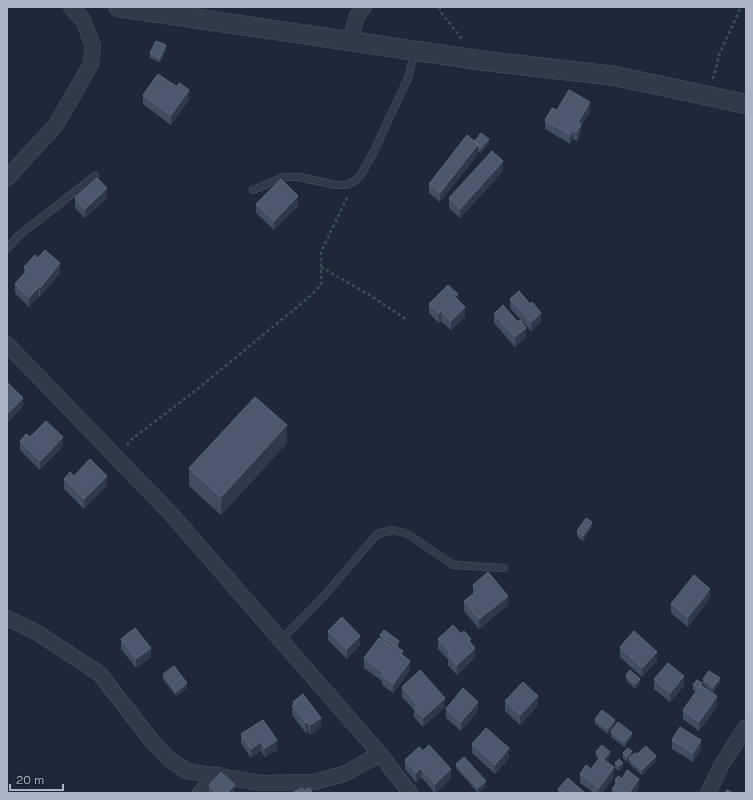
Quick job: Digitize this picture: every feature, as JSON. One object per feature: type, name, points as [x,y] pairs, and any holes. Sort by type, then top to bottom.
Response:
[{"type":"street","points":[[7,178],[56,125],[90,64],[92,46],[83,20],[71,7]]},
{"type":"street","points":[[118,7],[350,41],[615,76],[746,104]]},
{"type":"street","points":[[350,41],[357,16],[364,7]]},
{"type":"street","points":[[7,344],[172,515],[282,639],[380,754],[410,793]]},
{"type":"street","points":[[7,618],[36,632],[100,674],[151,740],[169,759],[187,771],[260,783],[317,787],[380,754]]},
{"type":"street","points":[[708,793],[721,766],[746,727]]},
{"type":"street","points":[[200,793],[218,775]]},
{"type":"lane","points":[[253,190],[284,177],[299,177],[336,185],[346,185],[355,181],[362,175],[408,78],[415,50]]},
{"type":"lane","points":[[7,249],[17,237],[95,176]]},
{"type":"lane","points":[[282,639],[324,596],[377,534],[393,530],[408,534],[453,565],[504,568]]},
{"type":"path","points":[[439,7],[442,14],[464,41]]},
{"type":"path","points":[[713,96],[712,76],[741,7]]},
{"type":"path","points":[[122,464],[125,449],[132,439],[195,391],[308,298],[321,285],[321,252],[355,181]]},
{"type":"path","points":[[321,267],[368,294],[406,319]]},
{"type":"building","points":[[156,41],[166,45],[160,58],[150,53]]},
{"type":"building","points":[[158,74],[177,87],[179,83],[189,90],[171,115],[143,95]]},
{"type":"building","points":[[569,90],[590,102],[578,122],[581,124],[577,132],[573,130],[570,135],[545,120],[552,108],[557,110]]},
{"type":"building","points":[[481,133],[489,139],[481,148],[474,142]]},
{"type":"building","points":[[467,135],[478,144],[440,193],[429,184]]},
{"type":"building","points":[[492,151],[503,161],[460,209],[449,198]]},
{"type":"building","points":[[97,178],[107,188],[85,209],[75,198]]},
{"type":"building","points":[[281,179],[298,196],[274,221],[256,204]]},
{"type":"building","points":[[45,250],[60,263],[40,288],[39,287],[29,297],[15,284],[27,270],[24,267],[35,255],[38,258]]},
{"type":"building","points":[[448,285],[458,294],[455,297],[465,307],[451,321],[441,311],[439,313],[429,304]]},
{"type":"building","points":[[519,291],[530,304],[532,302],[541,313],[531,322],[510,299]]},
{"type":"building","points":[[503,305],[518,322],[520,320],[526,328],[515,337],[494,314]]},
{"type":"building","points":[[7,382],[23,398],[7,414]]},
{"type":"building","points":[[255,397],[287,425],[221,497],[189,468]]},
{"type":"building","points":[[46,421],[63,437],[40,461],[20,441],[26,434],[30,437]]},
{"type":"building","points":[[90,459],[107,476],[84,499],[64,479],[70,472],[74,476]]},
{"type":"building","points":[[586,518],[592,522],[583,536],[577,531]]},
{"type":"building","points":[[488,572],[508,596],[479,619],[464,601],[477,591],[473,585]]},
{"type":"building","points":[[694,575],[710,589],[688,617],[671,604]]},
{"type":"building","points":[[342,617],[360,636],[347,649],[328,631]]},
{"type":"building","points":[[453,625],[461,634],[464,631],[471,639],[469,641],[475,648],[457,665],[448,655],[450,652],[438,639]]},
{"type":"building","points":[[135,628],[151,648],[136,659],[121,639]]},
{"type":"building","points":[[384,630],[399,641],[395,647],[380,635]]},
{"type":"building","points":[[634,631],[657,652],[642,668],[620,647]]},
{"type":"building","points":[[379,638],[394,649],[396,646],[403,651],[401,654],[410,661],[393,684],[382,675],[384,673],[364,658]]},
{"type":"building","points":[[668,663],[684,676],[670,693],[654,679]]},
{"type":"building","points":[[174,666],[187,683],[176,692],[163,674]]},
{"type":"building","points":[[420,670],[445,698],[423,718],[414,708],[417,705],[402,687]]},
{"type":"building","points":[[630,670],[640,679],[635,684],[626,675]]},
{"type":"building","points":[[709,671],[720,678],[713,687],[703,679]]},
{"type":"building","points":[[697,680],[702,683],[698,689],[693,685]]},
{"type":"building","points":[[523,682],[538,696],[520,715],[505,701]]},
{"type":"building","points":[[701,685],[717,696],[699,722],[683,710]]},
{"type":"building","points":[[463,688],[478,702],[461,722],[446,709]]},
{"type":"building","points":[[303,694],[321,718],[310,725],[308,722],[306,723],[292,706],[295,704],[293,702]]},
{"type":"building","points":[[602,710],[615,720],[608,729],[595,719]]},
{"type":"building","points":[[263,720],[277,740],[265,748],[261,742],[251,749],[241,734]]},
{"type":"building","points":[[618,722],[632,733],[625,742],[611,732]]},
{"type":"building","points":[[680,727],[701,740],[693,753],[672,740]]},
{"type":"building","points":[[486,728],[509,748],[495,765],[472,744]]},
{"type":"building","points":[[429,745],[451,769],[435,784],[421,768],[416,773],[405,760],[419,747],[423,751]]},
{"type":"building","points":[[602,745],[610,752],[604,759],[596,752]]},
{"type":"building","points":[[646,746],[656,756],[642,770],[629,758],[635,753],[637,754]]},
{"type":"building","points":[[628,748],[632,751],[627,757],[623,753]]},
{"type":"building","points":[[464,757],[486,781],[478,788],[456,764]]},
{"type":"building","points":[[600,757],[614,767],[599,788],[580,774],[586,765],[591,769]]},
{"type":"building","points":[[619,759],[623,763],[619,766],[615,763]]},
{"type":"building","points":[[627,770],[639,779],[629,793],[618,793],[612,789],[617,782],[615,780],[618,776],[622,779]]},
{"type":"building","points":[[221,772],[235,785],[227,793],[217,793],[209,785]]},
{"type":"building","points":[[568,778],[585,793],[561,793],[562,792],[558,789]]},
{"type":"building","points":[[302,788],[304,791],[310,788],[312,793],[292,793]]},
{"type":"building","points":[[727,790],[733,793],[726,793]]}]
